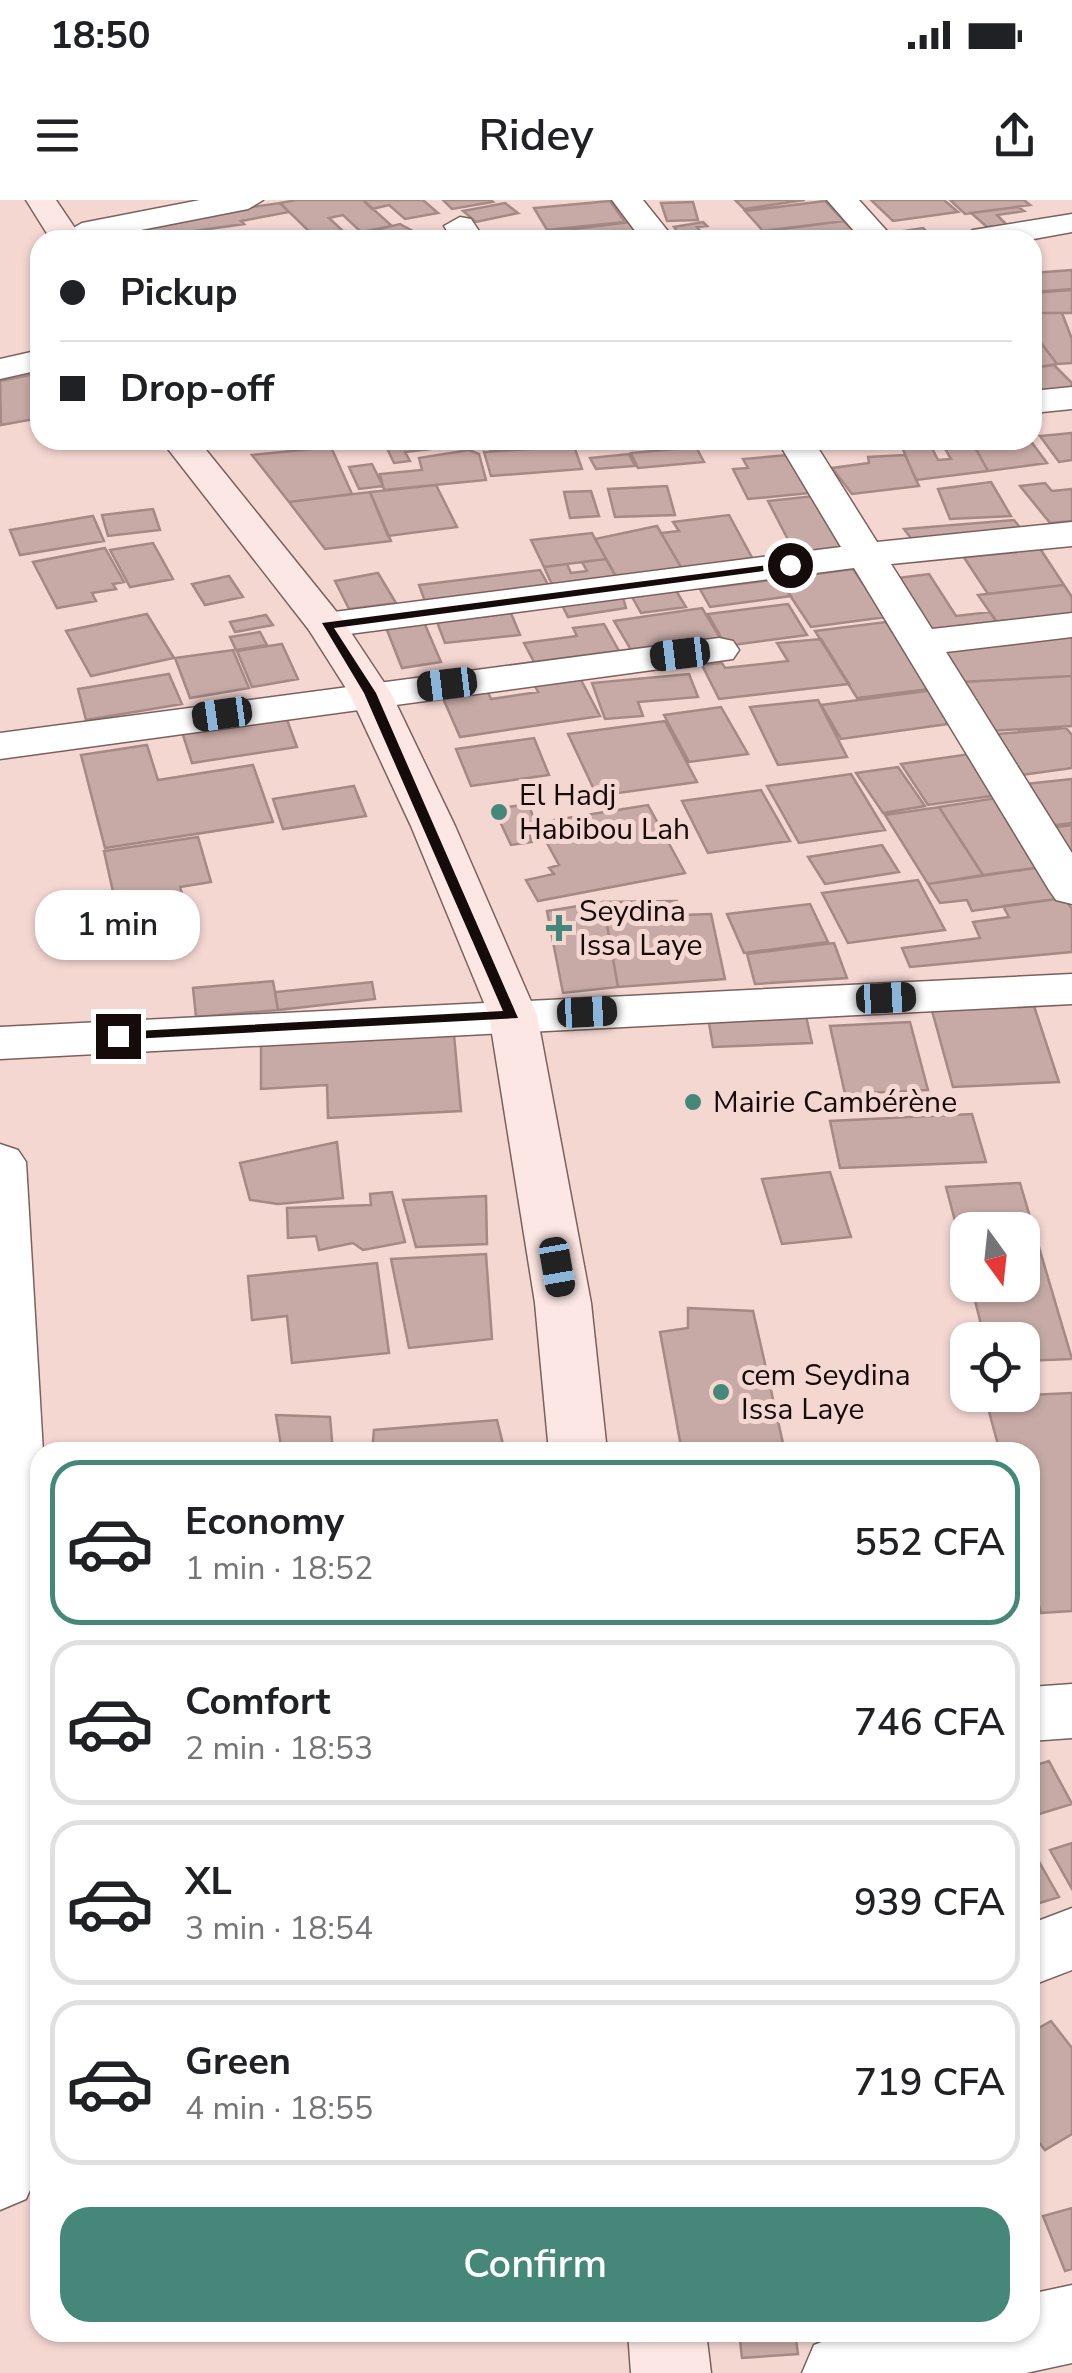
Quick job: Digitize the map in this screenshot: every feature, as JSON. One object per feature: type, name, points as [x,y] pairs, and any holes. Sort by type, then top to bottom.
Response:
[{"type":"main road","points":[[40,200],[70,230]]},
{"type":"main road","points":[[72,200],[76,230]]},
{"type":"main road","points":[[187,450],[326,625],[370,693],[512,1015],[564,1302],[577,1442]]},
{"type":"main road","points":[[668,2342],[671,2373]]},
{"type":"street","points":[[109,230],[248,200]]},
{"type":"street","points":[[627,200],[651,230]]},
{"type":"street","points":[[842,200],[870,230]]},
{"type":"street","points":[[1066,200],[1072,207]]},
{"type":"street","points":[[1031,230],[1072,223]]},
{"type":"street","points":[[0,369],[30,362]]},
{"type":"street","points":[[1042,401],[1072,398]]},
{"type":"street","points":[[801,450],[1072,890]]},
{"type":"street","points":[[326,625],[868,555],[1072,534]]},
{"type":"street","points":[[918,643],[1072,625]]},
{"type":"street","points":[[0,746],[370,693],[719,650]]},
{"type":"street","points":[[0,1042],[1072,990]]},
{"type":"street","points":[[0,1162],[19,1769],[0,2174]]},
{"type":"street","points":[[1040,1713],[1072,1711]]},
{"type":"street","points":[[1040,1951],[1072,1939]]},
{"type":"street","points":[[1040,2331],[1072,2324]]},
{"type":"street","points":[[842,2373],[988,2342]]},
{"type":"building","points":[[363,200],[392,226],[359,230],[343,215],[329,218],[342,230],[308,230],[280,203]]},
{"type":"building","points":[[363,200],[423,200],[438,213],[405,219],[389,205],[372,209]]},
{"type":"building","points":[[443,200],[491,200],[493,202],[452,209]]},
{"type":"building","points":[[735,200],[805,200],[744,209]]},
{"type":"building","points":[[871,200],[944,200],[958,212],[893,221]]},
{"type":"building","points":[[950,200],[1024,200],[1030,205],[965,214]]},
{"type":"building","points":[[610,201],[625,222],[547,230],[534,208]]},
{"type":"building","points":[[825,201],[844,221],[762,230],[745,211]]},
{"type":"building","points":[[693,202],[698,220],[667,221],[661,203]]},
{"type":"building","points":[[280,203],[289,212],[202,230],[144,229],[192,220],[188,216]]},
{"type":"building","points":[[505,203],[518,213],[476,222],[463,211]]},
{"type":"building","points":[[1018,207],[1024,211],[997,215],[1007,225],[987,227],[971,213]]},
{"type":"building","points":[[844,221],[853,230],[774,230]]},
{"type":"building","points":[[631,222],[637,230],[566,230]]},
{"type":"building","points":[[703,222],[707,226],[697,227],[699,230],[674,227]]},
{"type":"building","points":[[400,224],[411,230],[376,230]]},
{"type":"building","points":[[1072,270],[1072,289],[1042,291],[1042,272]]},
{"type":"building","points":[[1072,290],[1072,313],[1042,313],[1042,292]]},
{"type":"building","points":[[1042,313],[1062,313],[1072,339],[1072,363],[1057,364],[1042,344]]},
{"type":"building","points":[[1042,344],[1057,364],[1042,366]]},
{"type":"building","points":[[1054,365],[1072,383],[1072,390],[1042,392],[1042,367]]},
{"type":"building","points":[[30,375],[30,420],[1,425],[0,381]]},
{"type":"building","points":[[1072,433],[1072,460],[1059,462],[1042,436]]},
{"type":"building","points":[[332,450],[352,494],[289,502],[252,455]]},
{"type":"building","points":[[388,450],[422,450],[405,452],[410,461],[394,463]]},
{"type":"building","points":[[469,450],[479,454],[486,480],[384,490],[380,474],[422,470],[419,458]]},
{"type":"building","points":[[575,450],[582,469],[491,476],[484,452]]},
{"type":"building","points":[[698,450],[704,462],[638,468],[631,453]]},
{"type":"building","points":[[903,450],[933,450],[938,460],[951,459],[946,450],[976,450],[988,471],[916,480]]},
{"type":"building","points":[[976,450],[1037,450],[1047,463],[988,471]]},
{"type":"building","points":[[629,454],[635,466],[596,469],[590,458]]},
{"type":"building","points":[[788,455],[810,493],[748,499],[733,469],[748,468],[743,459]]},
{"type":"building","points":[[905,455],[919,486],[852,494],[832,468],[869,463],[868,457]]},
{"type":"building","points":[[372,464],[383,486],[359,489],[349,467]]},
{"type":"building","points":[[991,482],[1011,516],[950,519],[938,489]]},
{"type":"building","points":[[1045,483],[1052,491],[1072,489],[1072,521],[1050,523],[1020,486]]},
{"type":"building","points":[[436,485],[457,527],[388,536],[370,492]]},
{"type":"building","points":[[667,486],[675,515],[615,517],[608,489]]},
{"type":"building","points":[[591,491],[599,516],[570,518],[564,492]]},
{"type":"building","points":[[370,492],[391,541],[325,549],[289,502]]},
{"type":"building","points":[[814,496],[845,552],[797,557],[768,501]]},
{"type":"building","points":[[153,509],[160,530],[108,536],[102,515]]},
{"type":"building","points":[[729,515],[756,565],[685,574],[661,533],[679,531],[673,522]]},
{"type":"building","points":[[93,516],[104,541],[20,555],[10,530]]},
{"type":"building","points":[[1014,520],[1022,530],[916,545],[904,529]]},
{"type":"building","points":[[657,526],[685,574],[621,585],[595,539]]},
{"type":"building","points":[[592,533],[606,559],[544,567],[531,540]]},
{"type":"building","points":[[153,543],[173,579],[130,587],[110,550]]},
{"type":"building","points":[[1039,547],[1064,585],[988,594],[963,556]]},
{"type":"building","points":[[105,548],[124,582],[113,584],[116,589],[92,593],[96,601],[57,608],[33,562]]},
{"type":"building","points":[[606,559],[618,581],[554,589],[544,567],[567,564],[571,573],[587,571],[582,562]]},
{"type":"building","points":[[853,569],[886,617],[811,627],[779,579]]},
{"type":"building","points":[[540,570],[550,588],[426,604],[419,585]]},
{"type":"building","points":[[378,573],[396,603],[349,609],[335,581]]},
{"type":"building","points":[[929,574],[956,616],[990,612],[1000,626],[934,634],[898,578]]},
{"type":"building","points":[[229,576],[243,597],[205,605],[192,584]]},
{"type":"building","points":[[779,579],[791,596],[710,607],[700,589]]},
{"type":"building","points":[[1064,585],[1072,597],[1072,622],[1002,630],[978,595]]},
{"type":"building","points":[[675,589],[686,607],[641,613],[631,595]]},
{"type":"building","points":[[623,598],[626,608],[568,617],[561,603]]},
{"type":"building","points":[[788,604],[807,635],[726,646],[708,614]]},
{"type":"building","points":[[702,608],[722,641],[634,655],[614,621]]},
{"type":"building","points":[[511,613],[520,635],[445,643],[437,622]]},
{"type":"building","points":[[147,614],[174,658],[91,676],[66,631]]},
{"type":"building","points":[[266,615],[273,625],[235,632],[230,622]]},
{"type":"building","points":[[423,620],[441,662],[402,668],[385,625]]},
{"type":"building","points":[[886,622],[930,689],[857,698],[815,631]]},
{"type":"building","points":[[604,624],[619,651],[535,664],[524,643],[577,636],[573,628]]},
{"type":"building","points":[[260,632],[267,645],[236,650],[230,637]]},
{"type":"building","points":[[1072,633],[1072,676],[962,682],[942,647]]},
{"type":"building","points":[[821,639],[849,684],[719,699],[702,665],[722,663],[725,668],[788,661],[777,643]]},
{"type":"building","points":[[282,644],[298,679],[252,687],[237,651]]},
{"type":"building","points":[[233,650],[249,688],[190,698],[175,658]]},
{"type":"building","points":[[169,674],[182,704],[86,720],[78,689]]},
{"type":"building","points":[[689,674],[698,697],[638,702],[643,716],[605,719],[592,683]]},
{"type":"building","points":[[1072,676],[1072,726],[990,731],[962,682]]},
{"type":"building","points":[[580,678],[600,716],[460,737],[442,696],[487,690],[491,699],[538,692],[534,684]]},
{"type":"building","points":[[933,690],[955,723],[841,739],[821,705]]},
{"type":"building","points":[[818,700],[847,757],[778,765],[750,707]]},
{"type":"building","points":[[721,707],[748,754],[689,762],[664,715]]},
{"type":"building","points":[[286,717],[297,747],[192,763],[182,732]]},
{"type":"building","points":[[665,721],[697,782],[597,796],[568,734]]},
{"type":"building","points":[[1066,728],[1072,735],[1072,768],[1015,776],[986,735]]},
{"type":"building","points":[[534,738],[549,775],[471,786],[456,749]]},
{"type":"building","points":[[147,745],[158,780],[253,765],[273,822],[105,848],[81,755]]},
{"type":"building","points":[[970,754],[999,795],[928,805],[901,764]]},
{"type":"building","points":[[898,767],[925,806],[883,813],[856,773]]},
{"type":"building","points":[[851,774],[885,830],[799,843],[767,786]]},
{"type":"building","points":[[1072,779],[1072,823],[1039,827],[1015,785]]},
{"type":"building","points":[[354,786],[366,816],[283,829],[273,799]]},
{"type":"building","points":[[761,790],[790,841],[708,853],[682,801]]},
{"type":"building","points":[[1003,797],[1042,867],[983,875],[939,807]]},
{"type":"building","points":[[528,804],[536,823],[525,824],[532,842],[511,845],[494,809]]},
{"type":"building","points":[[648,805],[685,873],[538,901],[526,880],[554,874],[549,868],[559,865],[536,823]]},
{"type":"building","points":[[939,807],[983,875],[928,884],[885,815]]},
{"type":"building","points":[[1072,825],[1072,854],[1051,828]]},
{"type":"building","points":[[198,837],[211,882],[180,887],[184,900],[117,910],[104,851]]},
{"type":"building","points":[[882,845],[899,872],[825,884],[808,857]]},
{"type":"building","points":[[1042,867],[1064,898],[972,911],[967,900],[940,903],[928,884]]},
{"type":"building","points":[[918,880],[945,930],[848,943],[822,893]]},
{"type":"building","points":[[1064,898],[1072,909],[1072,952],[910,967],[902,948],[980,938],[973,922],[1009,917],[1003,906]]},
{"type":"building","points":[[677,901],[680,915],[711,914],[725,979],[618,987],[603,902]]},
{"type":"building","points":[[603,902],[618,987],[563,993],[547,911]]},
{"type":"building","points":[[810,904],[828,942],[744,953],[727,914]]},
{"type":"building","points":[[834,943],[847,978],[755,984],[747,954]]},
{"type":"building","points":[[273,981],[278,1010],[196,1017],[193,988]]},
{"type":"building","points":[[372,982],[375,999],[278,1010],[275,992]]},
{"type":"building","points":[[1033,1003],[1059,1082],[953,1087],[931,1007]]},
{"type":"building","points":[[804,1007],[812,1043],[713,1047],[707,1011]]},
{"type":"building","points":[[910,1022],[928,1090],[845,1094],[830,1026]]},
{"type":"building","points":[[453,1024],[461,1111],[328,1118],[327,1085],[261,1089],[261,1034]]},
{"type":"building","points":[[972,1114],[986,1162],[840,1168],[830,1121]]},
{"type":"building","points":[[337,1142],[343,1198],[278,1204],[250,1200],[240,1163]]},
{"type":"building","points":[[830,1172],[851,1237],[782,1244],[762,1179]]},
{"type":"building","points":[[1020,1183],[1029,1212],[953,1212],[946,1187]]},
{"type":"building","points":[[392,1192],[405,1242],[363,1250],[353,1243],[319,1250],[316,1236],[288,1238],[287,1208],[371,1205],[370,1194]]},
{"type":"building","points":[[486,1196],[487,1244],[416,1247],[403,1200]]},
{"type":"building","points":[[1040,1251],[1072,1359],[1040,1360],[1040,1322],[980,1322],[975,1302],[1040,1302]]},
{"type":"building","points":[[486,1254],[492,1339],[409,1348],[391,1259]]},
{"type":"building","points":[[377,1263],[389,1353],[292,1363],[287,1316],[252,1320],[248,1276]]},
{"type":"building","name":"cem Seydina Issa Laye","points":[[688,1308],[753,1311],[783,1442],[680,1442],[660,1332],[688,1328]]},
{"type":"building","points":[[1072,1393],[1072,1611],[1041,1613],[1040,1609],[1040,1442],[997,1442],[989,1412],[1040,1412],[1040,1394]]},
{"type":"building","points":[[276,1415],[330,1417],[332,1442],[280,1442]]},
{"type":"building","points":[[497,1420],[502,1442],[373,1442],[374,1430]]},
{"type":"building","points":[[1049,1761],[1072,1804],[1040,1814],[1040,1764]]},
{"type":"building","points":[[1072,1843],[1072,1889],[1050,1850]]},
{"type":"building","points":[[1040,1863],[1059,1897],[1040,1903]]},
{"type":"building","points":[[1051,2021],[1072,2048],[1072,2134],[1045,2150],[1040,2144],[1040,2027]]},
{"type":"building","points":[[1072,2208],[1072,2269],[1065,2271],[1043,2216]]},
{"type":"building","points":[[740,2342],[796,2342],[798,2354],[742,2358]]},
{"type":"place","name":"El Hadj Habibou Lah","points":[[499,812]]},
{"type":"place","name":"Seydina Issa Laye","points":[[559,928]]},
{"type":"place","name":"Mairie Cambérène","points":[[693,1102]]},
{"type":"place","name":"cem Seydina Issa Laye","points":[[721,1392]]},
{"type":"route","points":[[118,1036],[512,1015],[432,826],[370,693],[326,625],[790,565]]}]
